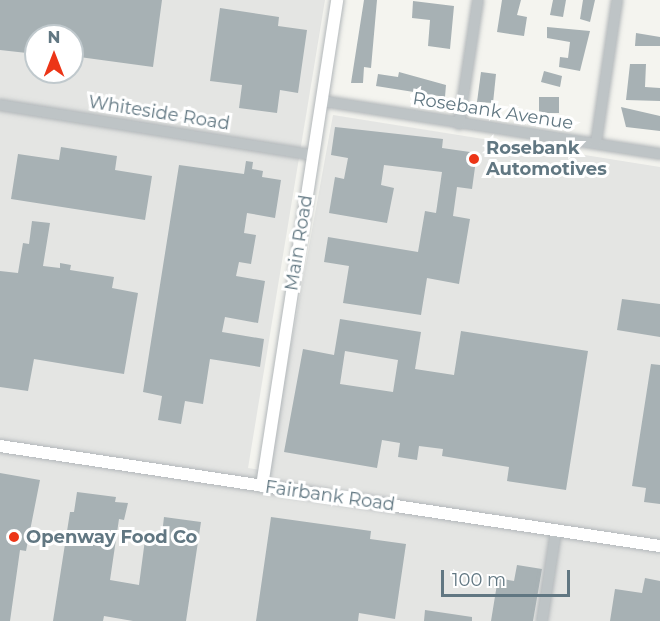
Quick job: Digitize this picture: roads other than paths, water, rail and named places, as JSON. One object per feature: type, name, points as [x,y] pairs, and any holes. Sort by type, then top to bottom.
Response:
[{"type":"main road","name":"Main Road","points":[[262,486],[337,0]]},
{"type":"main road","name":"Fairbank Road","points":[[0,446],[660,546]]},
{"type":"street","points":[[459,123],[478,0]]},
{"type":"street","points":[[596,143],[617,0]]},
{"type":"street","name":"Rosebank Avenue","points":[[322,101],[660,154]]},
{"type":"street","name":"Whiteside Road","points":[[0,105],[313,155]]},
{"type":"street","points":[[542,621],[556,531]]},
{"type":"place","name":"Rosebank Automotives","points":[[474,159]]},
{"type":"place","name":"Openway Food Co","points":[[14,537]]}]
